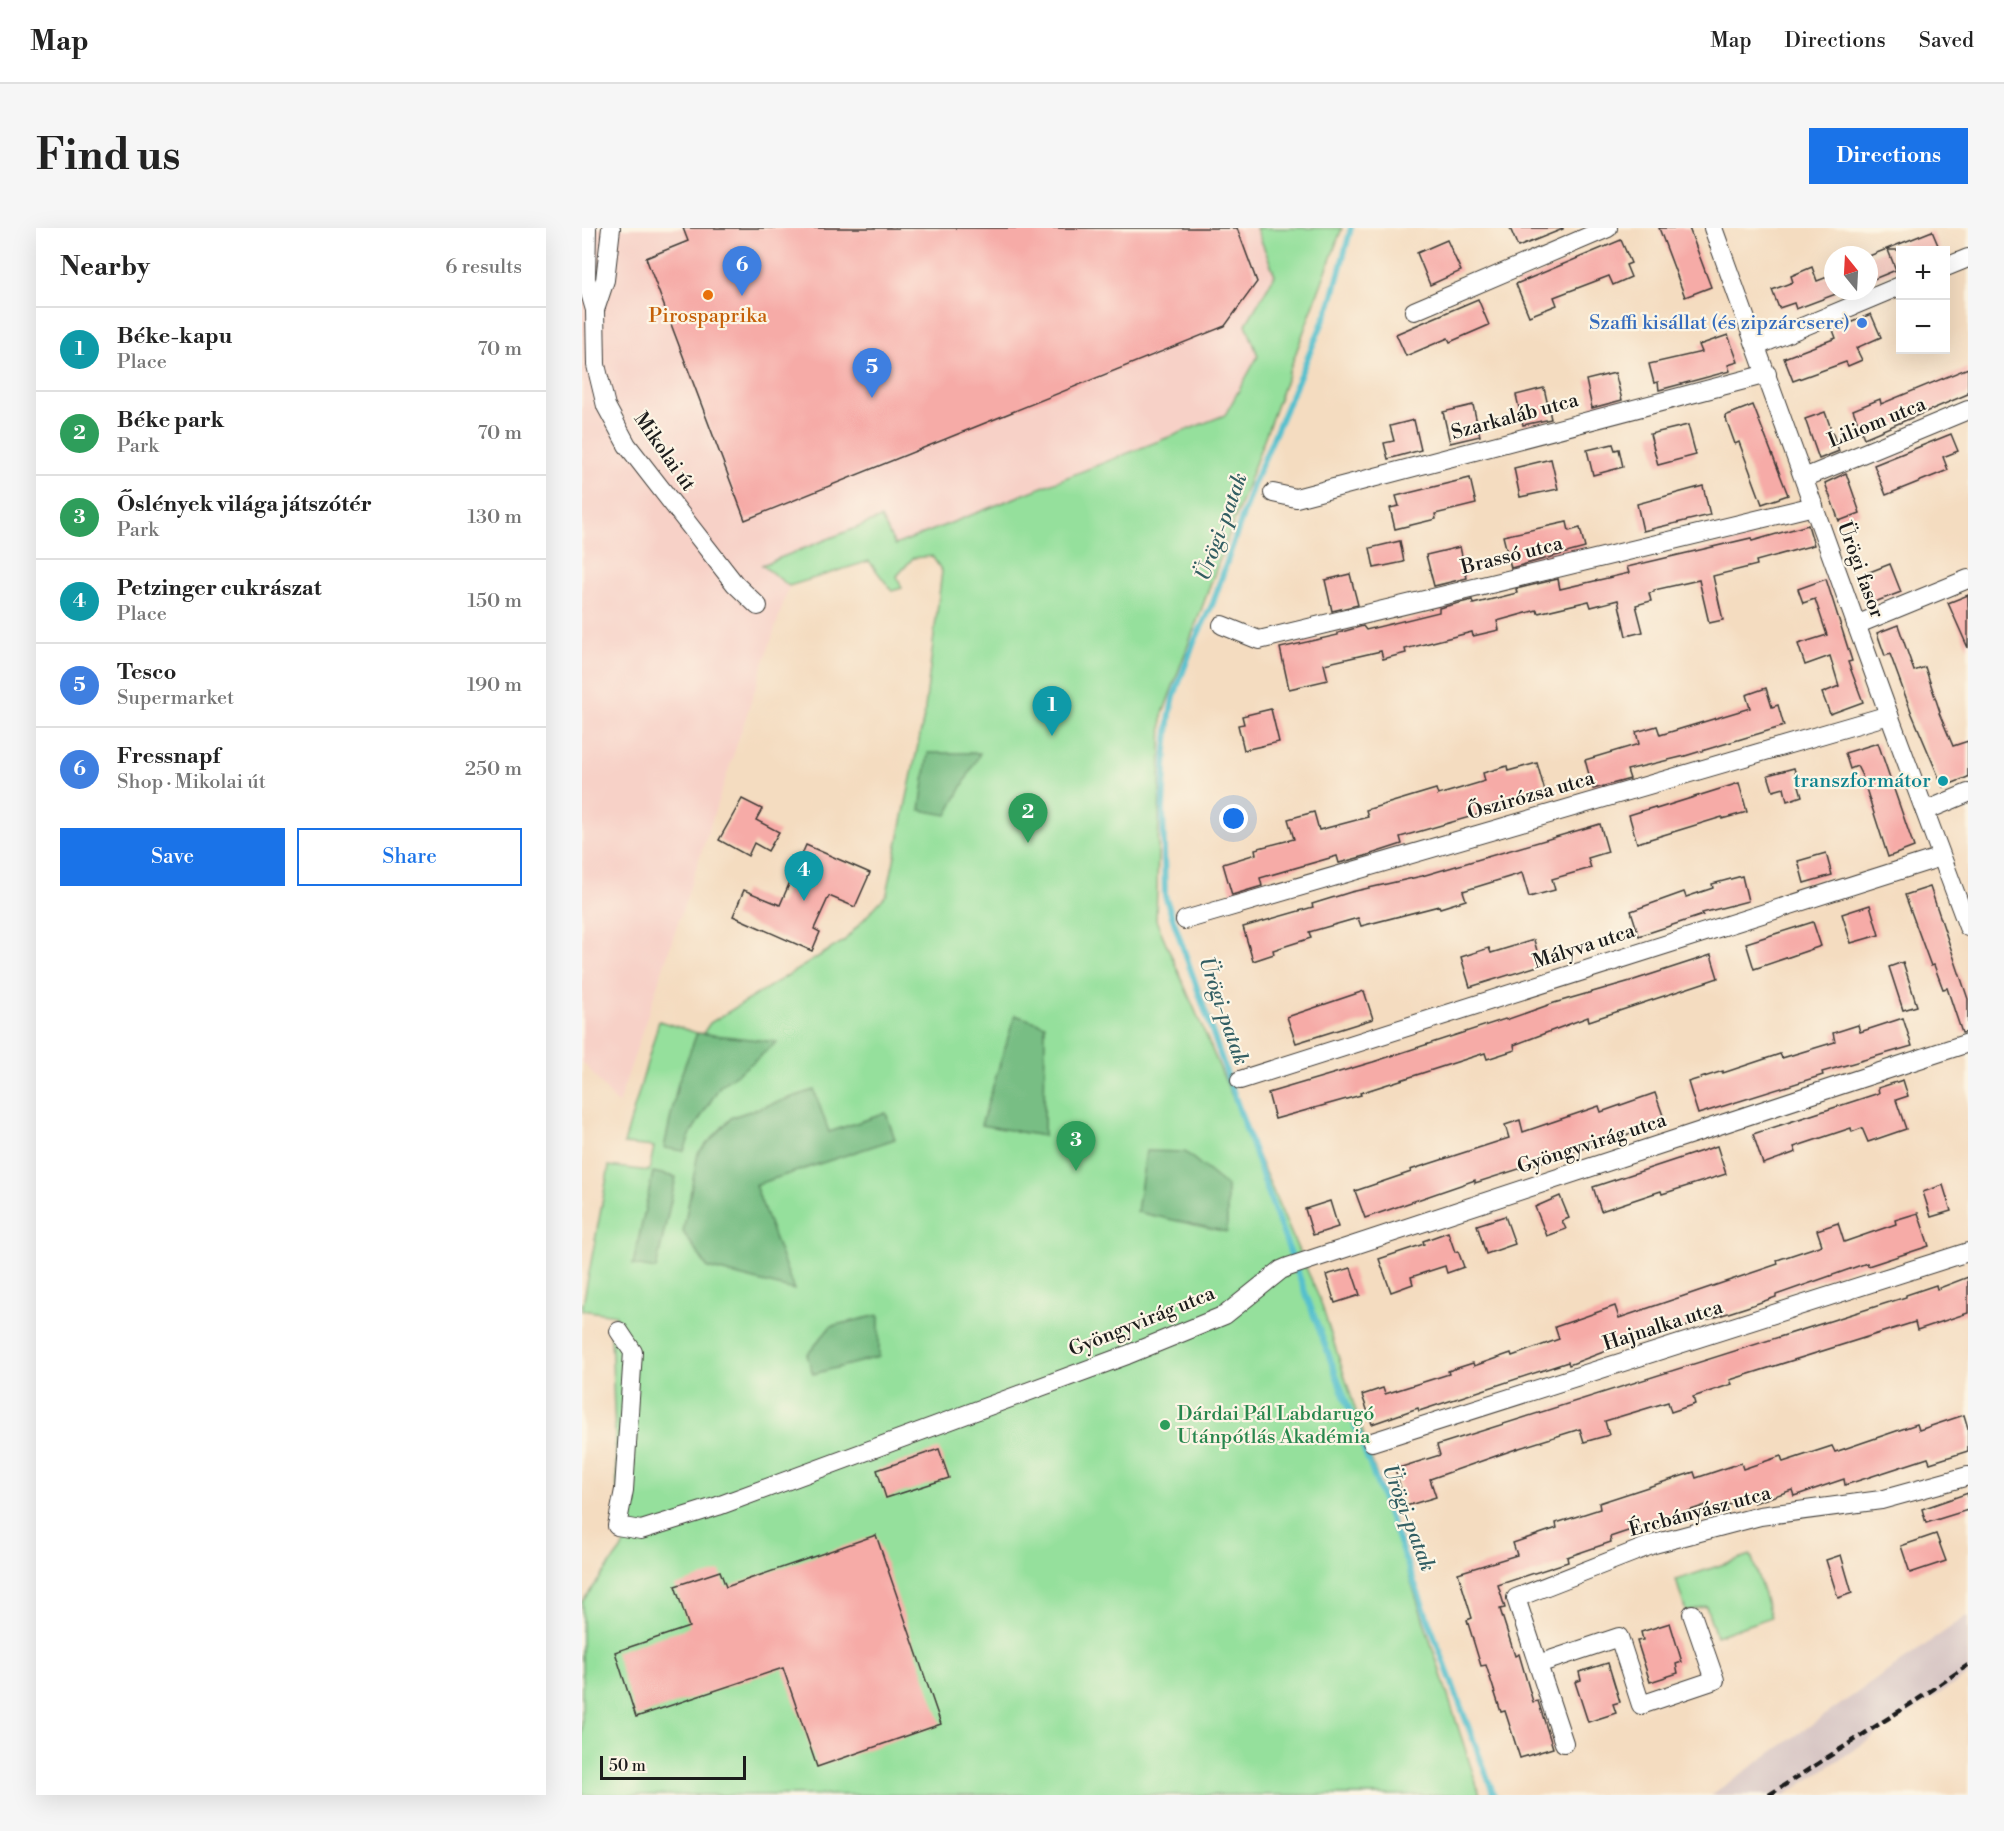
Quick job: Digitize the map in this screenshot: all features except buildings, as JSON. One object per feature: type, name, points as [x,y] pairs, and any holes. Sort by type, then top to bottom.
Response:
[{"type":"street","name":"Mikolai út","points":[[587,228],[586,279],[594,310],[594,343],[598,379],[606,406],[627,445],[735,584],[758,606]]},
{"type":"street","points":[[594,310],[605,280],[611,228]]},
{"type":"street","points":[[1414,310],[1608,228]]},
{"type":"street","name":"Ürögi fasor","points":[[1713,228],[1968,927]]},
{"type":"street","points":[[1950,265],[1968,258]]},
{"type":"street","points":[[1757,346],[1896,288]]},
{"type":"street","name":"Szarkaláb utca","points":[[1274,494],[1296,498],[1767,374]]},
{"type":"street","name":"Liliom utca","points":[[1804,478],[1968,410]]},
{"type":"street","name":"Brassó utca","points":[[1222,625],[1259,640],[1814,506]]},
{"type":"street","points":[[1856,625],[1968,579]]},
{"type":"street","name":"Őszirózsa utca","points":[[1185,920],[1889,715]]},
{"type":"street","points":[[1925,811],[1968,793]]},
{"type":"street","name":"Mályva utca","points":[[1240,1080],[1941,857]]},
{"type":"street","name":"Gyöngyvirág utca","points":[[619,1331],[633,1352],[624,1490],[617,1526],[641,1530],[718,1506],[1127,1355],[1225,1315],[1281,1270],[1305,1261],[1968,1043]]},
{"type":"street","name":"Hajnalka utca","points":[[1372,1442],[1968,1252]]},
{"type":"street","name":"Ércbányász utca","points":[[1564,1743],[1516,1598],[1654,1544],[1760,1516],[1881,1500],[1968,1476]]},
{"type":"street","points":[[1538,1664],[1619,1637],[1641,1705],[1715,1680],[1692,1614]]},
{"type":"shaded area","points":[[582,228],[1256,228],[1275,275],[1246,324],[1258,356],[1225,415],[894,545],[880,518],[762,565],[789,586],[618,1105],[582,1061]]},
{"type":"shaded area","points":[[1968,1615],[1968,1675],[1785,1795],[1711,1795]]},
{"type":"green space","points":[[1256,228],[1342,228],[1162,716],[1156,920],[1320,1300],[1480,1795],[582,1795],[582,1602],[621,1550],[626,1539],[617,1486],[611,1335],[616,1315],[582,1310],[609,1166],[649,1171],[654,1147],[624,1144],[659,1021],[697,1033],[691,1051],[710,1023],[844,941],[887,894],[924,716],[942,571],[932,556],[913,558],[897,576],[902,588],[892,591],[869,561],[789,586],[762,565],[881,518],[895,545],[1225,415],[1258,356],[1246,324],[1275,275]]},
{"type":"green space","points":[[928,753],[980,753],[947,815],[920,810]]},
{"type":"green space","points":[[1015,1015],[1045,1025],[1044,1136],[981,1125]]},
{"type":"green space","points":[[697,1033],[777,1042],[720,1086],[691,1133],[684,1151],[664,1148],[678,1083]]},
{"type":"green space","points":[[814,1090],[829,1132],[886,1113],[895,1139],[755,1185],[794,1290],[708,1268],[683,1232],[698,1153],[732,1117]]},
{"type":"green space","points":[[1146,1151],[1185,1152],[1227,1186],[1227,1232],[1137,1212]]},
{"type":"green space","points":[[653,1172],[676,1177],[656,1269],[633,1265]]},
{"type":"green space","points":[[879,1315],[879,1357],[813,1374],[807,1355],[831,1326]]},
{"type":"green space","points":[[1751,1555],[1771,1617],[1716,1636],[1706,1606],[1686,1612],[1676,1580]]},
{"type":"waterway","name":"Ürögi-patak","points":[[1351,228],[1331,303],[1253,485],[1213,603],[1194,642],[1174,696],[1166,750],[1163,808],[1165,896],[1275,1212],[1494,1795]]},
{"type":"railway","points":[[1769,1795],[1968,1665]]},
{"type":"place","name":"Pirospaprika","points":[[708,295]]},
{"type":"place","name":"Fressnapf","points":[[742,296]]},
{"type":"place","name":"Szaffi kisállat (és zipzárcsere)","points":[[1862,323]]},
{"type":"place","name":"Tesco","points":[[872,398]]},
{"type":"place","name":"Béke-kapu","points":[[1052,736]]},
{"type":"place","name":"transzformátor","points":[[1943,781]]},
{"type":"place","name":"Béke park","points":[[1028,843]]},
{"type":"place","name":"Petzinger cukrászat","points":[[804,901]]},
{"type":"place","name":"Őslények világa játszótér","points":[[1076,1171]]},
{"type":"place","name":"Dárdai Pál Labdarugó Utánpótlás Akadémia","points":[[1165,1425]]}]
